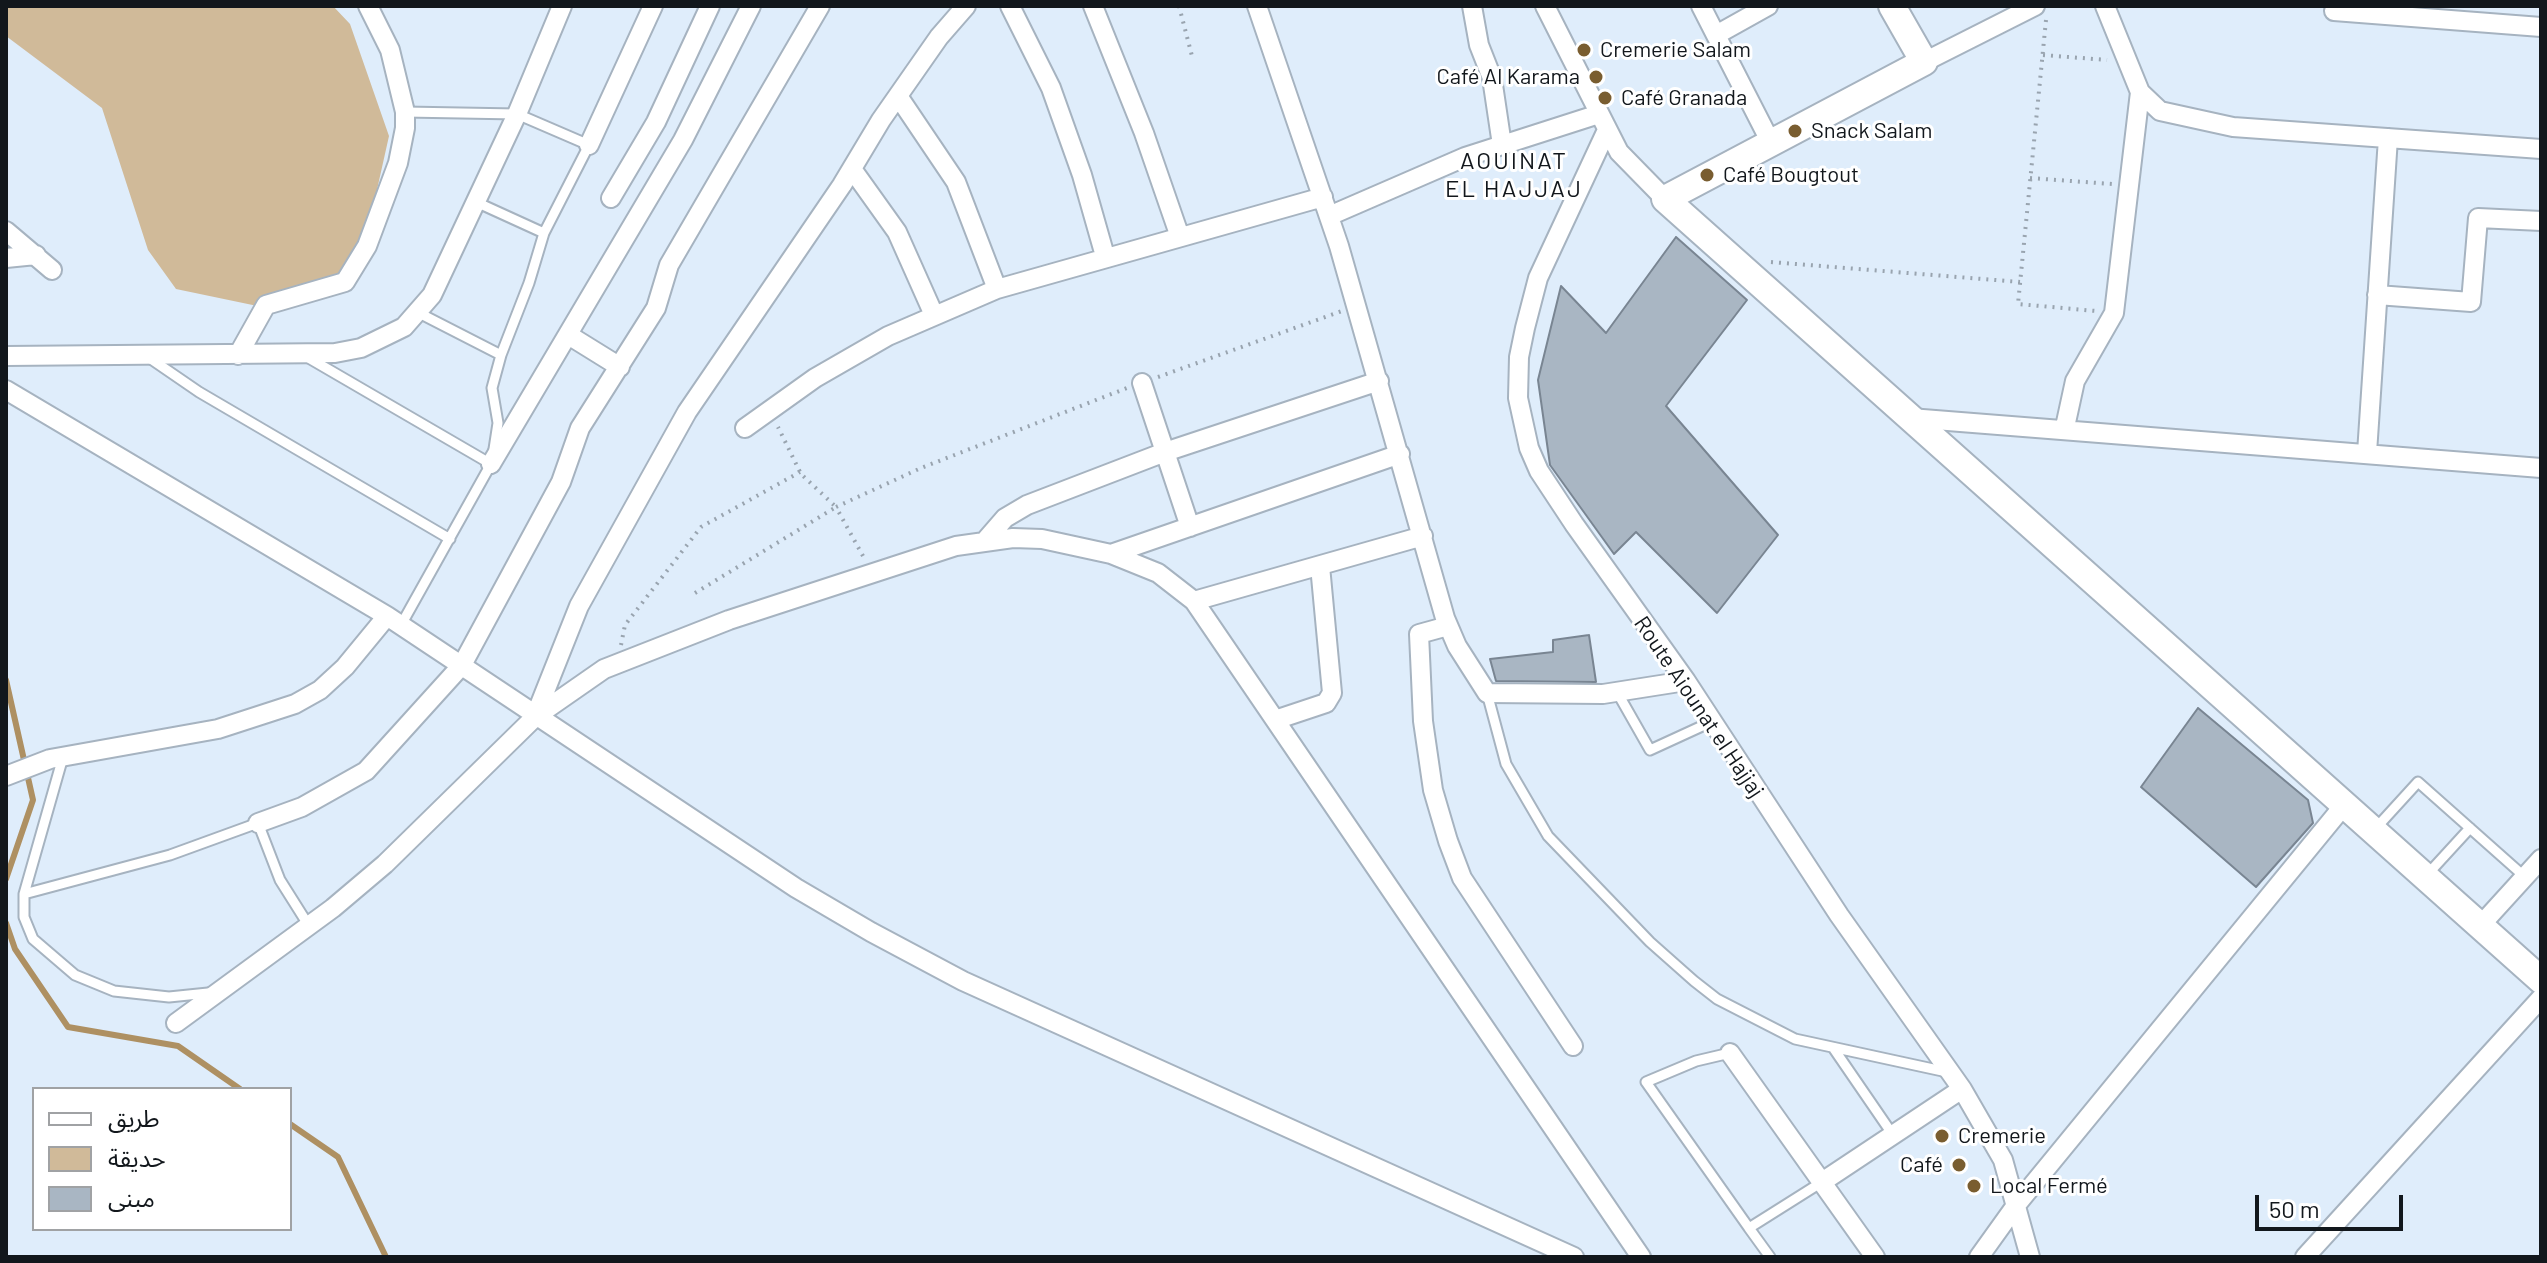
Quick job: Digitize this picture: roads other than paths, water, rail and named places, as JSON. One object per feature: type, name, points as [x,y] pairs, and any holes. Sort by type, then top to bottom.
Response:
[{"type":"street","points":[[238,355],[266,305],[334,288],[345,282],[360,262],[398,163],[405,112],[390,50],[368,6]]},
{"type":"street","points":[[6,356],[301,354],[361,348],[404,327],[432,295],[517,114],[562,6]]},
{"type":"street","points":[[589,145],[653,6]]},
{"type":"street","points":[[611,198],[656,122],[710,6]]},
{"type":"street","points":[[491,464],[570,336],[683,140],[751,6]]},
{"type":"street","points":[[258,823],[302,807],[366,771],[462,665],[561,482],[580,428],[656,308],[669,265],[820,6]]},
{"type":"street","points":[[535,717],[579,606],[687,412],[898,96],[939,37],[966,6]]},
{"type":"street","points":[[1010,6],[1051,88],[1082,175],[1105,256]]},
{"type":"street","points":[[1093,6],[1144,133],[1180,237]]},
{"type":"street","points":[[1257,6],[1329,216],[1448,626],[1487,693],[1617,692],[1686,681]]},
{"type":"street","points":[[1472,6],[1479,45],[1492,78],[1502,145]]},
{"type":"street","points":[[1545,6],[1603,122],[1636,172],[2541,980]]},
{"type":"street","points":[[1701,6],[1771,143]]},
{"type":"street","points":[[1716,35],[1768,6]]},
{"type":"street","points":[[1892,6],[1924,62]]},
{"type":"street","points":[[1665,199],[2035,6]]},
{"type":"street","points":[[2105,6],[2140,92],[2160,111],[2233,127],[2541,149]]},
{"type":"street","points":[[2334,11],[2541,27]]},
{"type":"street","points":[[2065,427],[2075,381],[2114,313],[2140,92]]},
{"type":"street","points":[[898,96],[956,182],[997,289]]},
{"type":"street","points":[[1329,216],[1465,157],[1502,145],[1603,122]]},
{"type":"street","name":"Route Aiounat el Hajjaj","points":[[1603,122],[1538,278],[1519,357],[1521,422],[1539,471],[1686,681],[1830,902],[1962,1089],[2003,1160],[2030,1257]]},
{"type":"street","points":[[2367,453],[2388,138]]},
{"type":"street","points":[[852,169],[897,232],[934,315]]},
{"type":"street","points":[[745,428],[842,361],[934,315],[997,289],[1105,256],[1323,197]]},
{"type":"street","points":[[2377,295],[2471,302],[2478,218],[2541,221]]},
{"type":"street","points":[[6,231],[52,270]]},
{"type":"street","points":[[6,258],[36,255]]},
{"type":"street","points":[[570,336],[620,367]]},
{"type":"street","points":[[985,541],[1005,518],[1020,508],[1165,452],[1379,381]]},
{"type":"street","points":[[1142,383],[1190,527]]},
{"type":"street","points":[[6,390],[394,620],[535,717],[796,888],[963,981],[1574,1257]]},
{"type":"street","points":[[1910,418],[2065,427],[2541,468]]},
{"type":"street","points":[[1111,554],[1400,454]]},
{"type":"street","points":[[1194,601],[1423,536]]},
{"type":"street","points":[[176,1023],[309,926],[385,864],[535,717],[575,686],[618,663],[729,620],[956,546],[985,541],[1042,539],[1111,554],[1158,573],[1194,601],[1278,719],[1641,1257]]},
{"type":"street","points":[[1278,719],[1326,703],[1332,693],[1320,566]]},
{"type":"street","points":[[8,776],[57,758],[218,729],[295,704],[320,690],[394,620]]},
{"type":"street","points":[[1448,626],[1419,634],[1423,721],[1433,790],[1448,841],[1462,878],[1573,1046]]},
{"type":"street","points":[[1979,1257],[2017,1204],[2345,804]]},
{"type":"street","points":[[2480,926],[2541,859]]},
{"type":"street","points":[[2305,1257],[2541,998]]},
{"type":"street","points":[[1730,1053],[1875,1257]]},
{"type":"street","points":[[1822,1182],[1962,1089]]},
{"type":"lane","points":[[394,620],[450,539],[491,464],[498,423],[492,388],[501,355],[529,283],[544,233],[589,145],[517,114],[405,112]]},
{"type":"lane","points":[[476,202],[544,233]]},
{"type":"lane","points":[[419,313],[501,355]]},
{"type":"lane","points":[[145,354],[159,368],[450,539]]},
{"type":"lane","points":[[301,354],[491,464]]},
{"type":"lane","points":[[1617,692],[1650,750],[1711,722]]},
{"type":"lane","points":[[1487,693],[1506,764],[1548,836],[1650,942],[1717,999],[1795,1039],[1950,1073]]},
{"type":"lane","points":[[57,758],[24,894],[24,917],[33,939],[54,961],[91,983],[137,996],[200,995],[223,989]]},
{"type":"lane","points":[[2374,831],[2418,782],[2525,877]]},
{"type":"lane","points":[[24,894],[170,855],[258,823],[280,880],[309,926]]},
{"type":"lane","points":[[2425,877],[2470,828]]},
{"type":"lane","points":[[1834,1049],[1893,1135]]},
{"type":"lane","points":[[1730,1053],[1696,1061],[1646,1082],[1770,1257]]},
{"type":"lane","points":[[1749,1228],[1822,1182]]},
{"type":"waterway","points":[[6,680],[33,800],[6,879]]},
{"type":"waterway","points":[[6,923],[15,949],[68,1027],[178,1046],[237,1087]]},
{"type":"waterway","points":[[292,1125],[338,1157],[386,1257]]},
{"type":"place","name":"Cremerie Salam","points":[[1584,50]]},
{"type":"place","name":"Café Al Karama","points":[[1596,77]]},
{"type":"place","name":"Café Granada","points":[[1605,98]]},
{"type":"place","name":"Snack Salam","points":[[1795,131]]},
{"type":"place","name":"Café Bougtout","points":[[1707,175]]},
{"type":"place","name":"Cremerie","points":[[1942,1136]]},
{"type":"place","name":"Café","points":[[1959,1165]]},
{"type":"place","name":"Local Fermé","points":[[1974,1186]]},
{"type":"district","name":"AOUINAT EL HAJJAJ","points":[[1514,175]]}]
